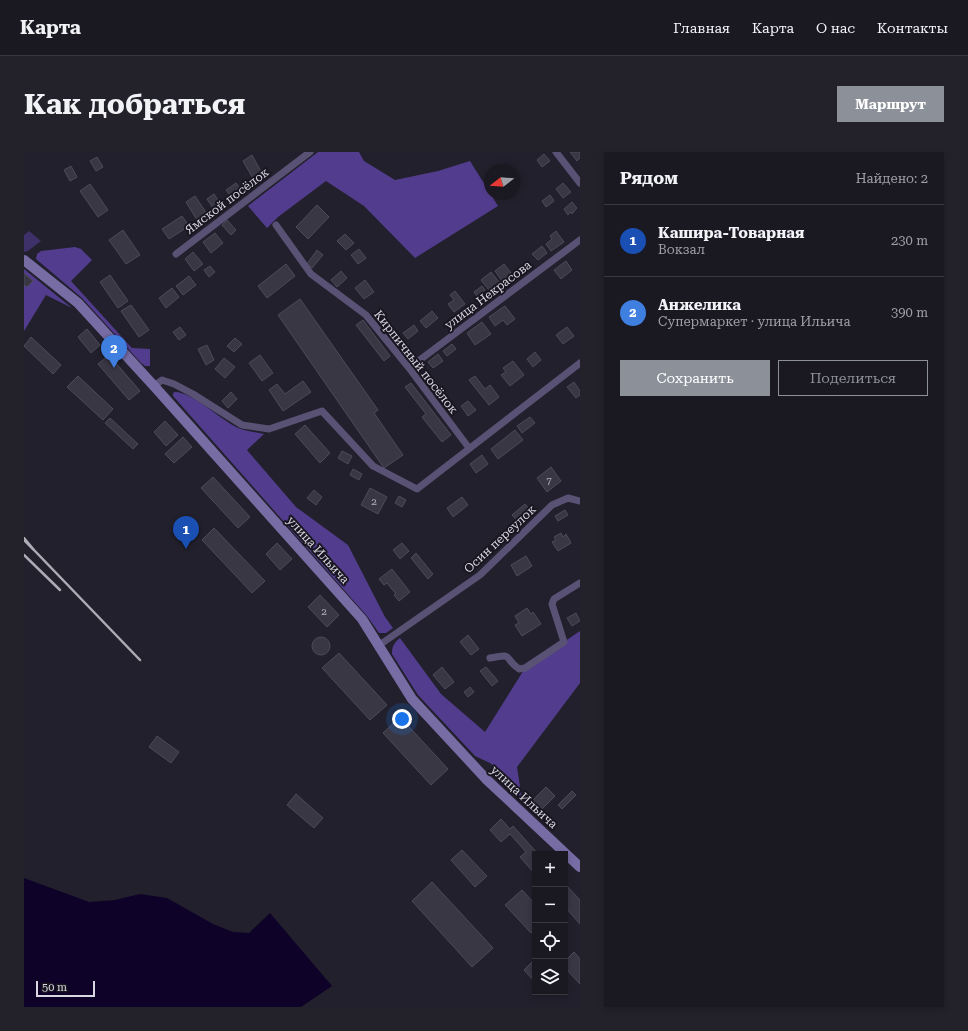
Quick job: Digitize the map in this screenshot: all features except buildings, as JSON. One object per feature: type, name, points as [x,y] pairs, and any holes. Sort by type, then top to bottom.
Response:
[{"type":"street","name":"Ямской посёлок","points":[[176,254],[310,152]]},
{"type":"street","points":[[556,152],[580,183]]},
{"type":"street","name":"Кирпичный посёлок","points":[[276,225],[311,274],[366,315],[409,368],[469,448]]},
{"type":"street","name":"улица Некрасова","points":[[409,368],[580,240]]},
{"type":"street","name":"улица Ильича","points":[[24,260],[78,303],[154,386],[362,620],[412,699],[487,780],[580,867]]},
{"type":"street","points":[[154,386],[162,380],[174,384],[193,394],[242,425],[269,429],[322,411],[373,466],[417,489],[580,363]]},
{"type":"street","name":"Осин переулок","points":[[378,646],[480,574],[552,505],[568,498],[580,502]]},
{"type":"street","points":[[490,658],[506,655],[519,669],[525,668],[564,642],[552,604],[554,599],[580,583]]},
{"type":"shaded area","points":[[318,152],[359,152],[364,161],[395,180],[438,171],[470,161],[484,184],[484,200],[494,200],[498,206],[415,258],[364,206],[326,181],[278,217],[267,228],[248,206]]},
{"type":"shaded area","points":[[29,231],[41,241],[28,251],[24,252],[24,235]]},
{"type":"shaded area","points":[[75,247],[81,249],[92,260],[71,281],[132,348],[150,349],[150,366],[145,366],[141,363],[82,298],[36,259],[37,254],[41,251]]},
{"type":"shaded area","points":[[24,269],[72,308],[46,295],[24,331]]},
{"type":"shaded area","points":[[174,392],[189,396],[236,427],[264,434],[247,450],[296,507],[348,545],[385,617],[393,628],[386,633],[379,633],[367,616],[173,396]]},
{"type":"shaded area","points":[[580,631],[580,683],[517,767],[522,800],[502,781],[497,769],[490,763],[475,756],[418,695],[392,654],[392,649],[396,641],[400,638],[441,694],[485,732],[525,668]]},
{"type":"shaded area","points":[[24,878],[89,902],[115,900],[140,894],[167,898],[213,924],[233,932],[249,933],[270,913],[332,986],[301,1007],[24,1007]]},
{"type":"railway","points":[[24,538],[34,550],[24,540]]},
{"type":"railway","points":[[34,550],[140,660]]},
{"type":"railway","points":[[24,555],[60,590]]},
{"type":"place","name":"Анжелика","points":[[114,368]]},
{"type":"place","name":"Кашира-Товарная","points":[[186,549]]}]
